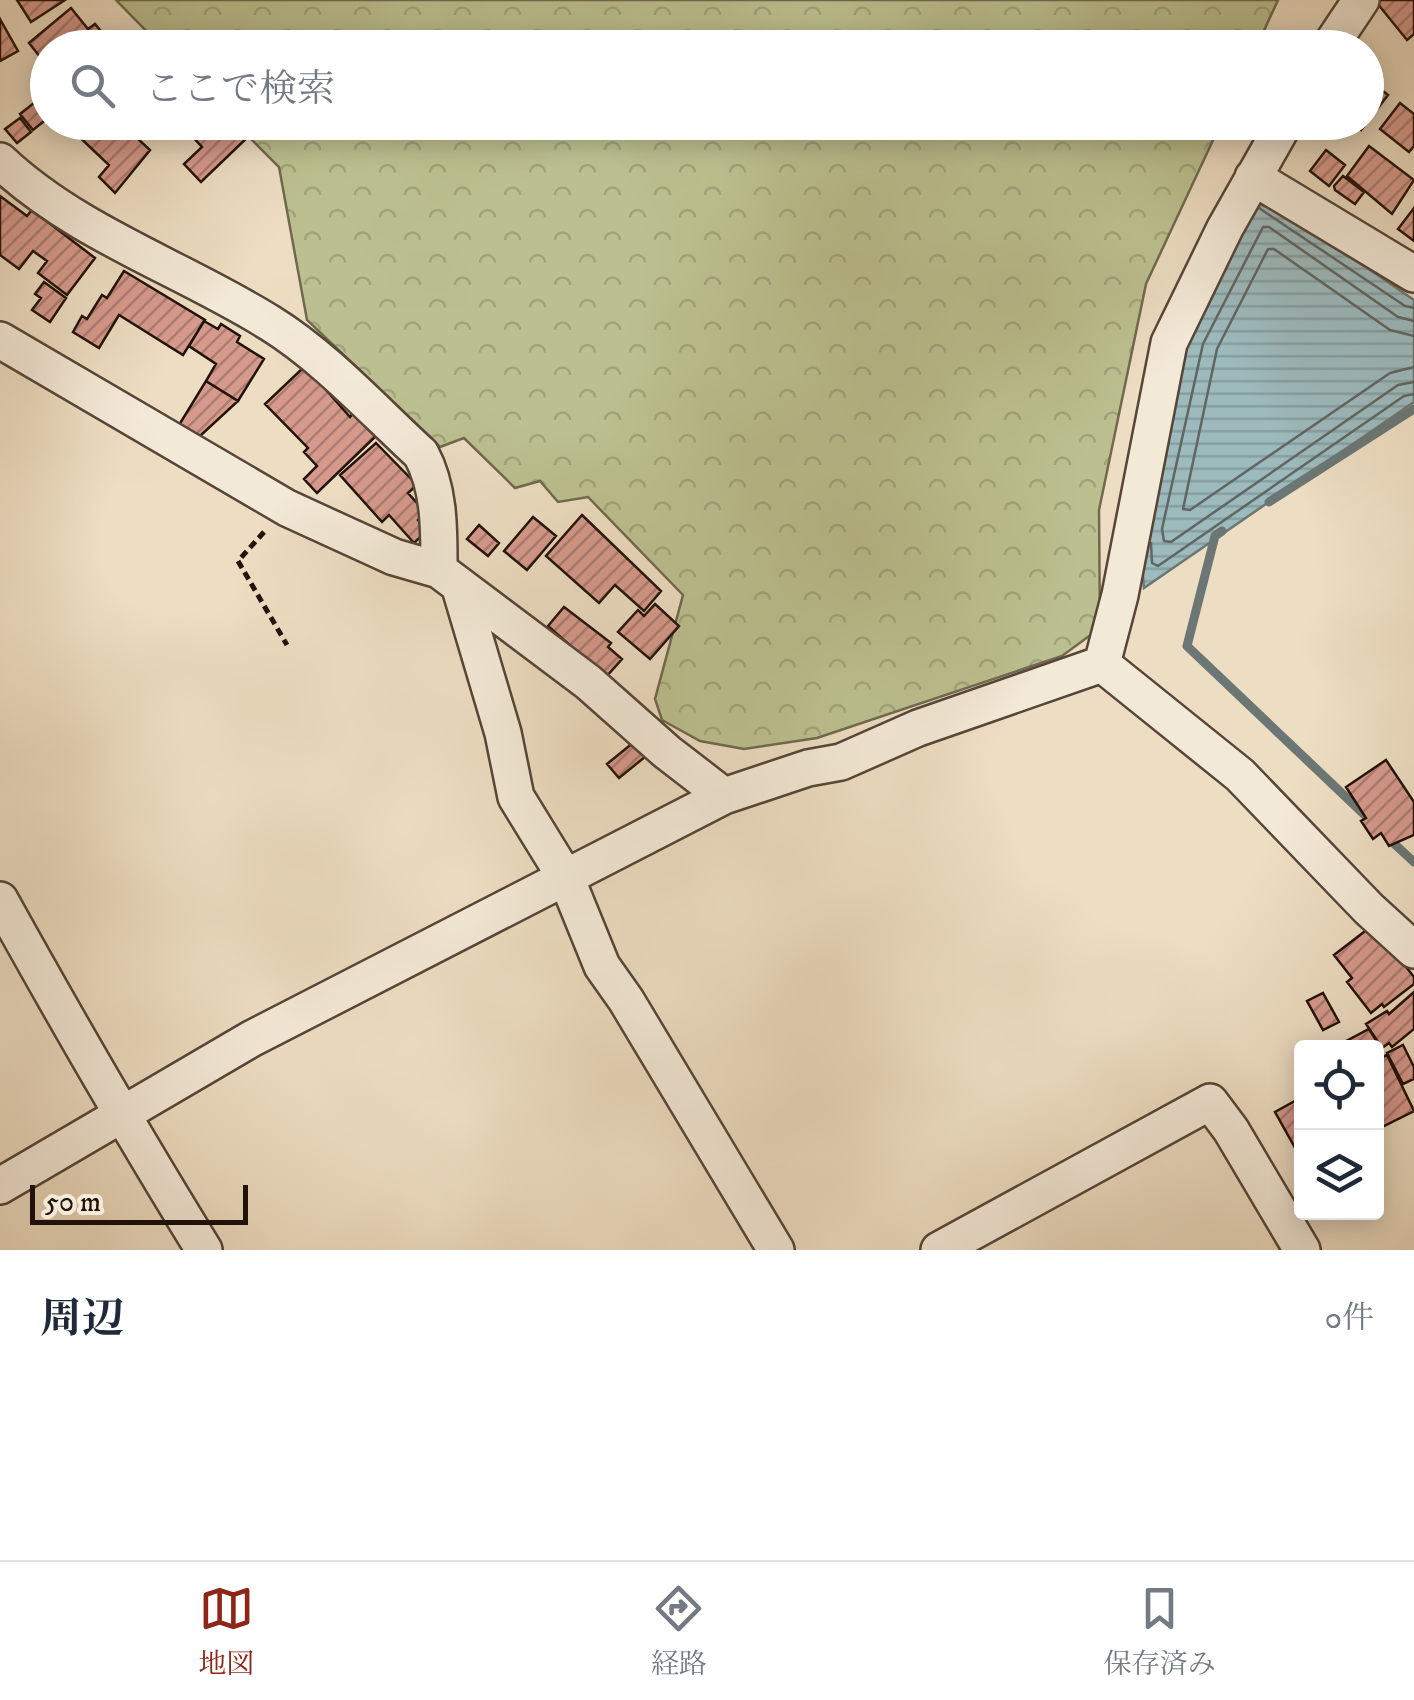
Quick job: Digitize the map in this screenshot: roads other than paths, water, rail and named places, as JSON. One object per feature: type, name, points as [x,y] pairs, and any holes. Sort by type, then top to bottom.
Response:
[{"type":"street","points":[[1342,30],[1361,0]]},
{"type":"street","points":[[1102,664],[1120,595],[1169,342],[1275,140]]},
{"type":"street","points":[[0,161],[77,218],[273,324],[421,454],[429,468],[449,579],[503,733],[516,797],[567,880],[602,966],[776,1250]]},
{"type":"street","points":[[1253,177],[1414,274]]},
{"type":"street","points":[[0,340],[287,508],[449,579],[588,682],[724,796]]},
{"type":"street","points":[[0,1186],[251,1040],[724,796],[808,768],[841,762],[918,728],[1102,664]]},
{"type":"street","points":[[1102,664],[1240,775],[1369,909],[1414,950]]},
{"type":"street","points":[[0,900],[102,1084],[126,1115],[146,1156],[204,1250]]},
{"type":"street","points":[[939,1250],[1210,1102],[1231,1130],[1302,1250]]},
{"type":"water","points":[[1255,191],[1414,300],[1414,402],[1144,588],[1139,528],[1181,336]]},
{"type":"waterway","points":[[1269,502],[1414,409]]},
{"type":"waterway","points":[[1222,531],[1215,536],[1187,646],[1370,820]]},
{"type":"waterway","points":[[1388,838],[1414,862]]}]
